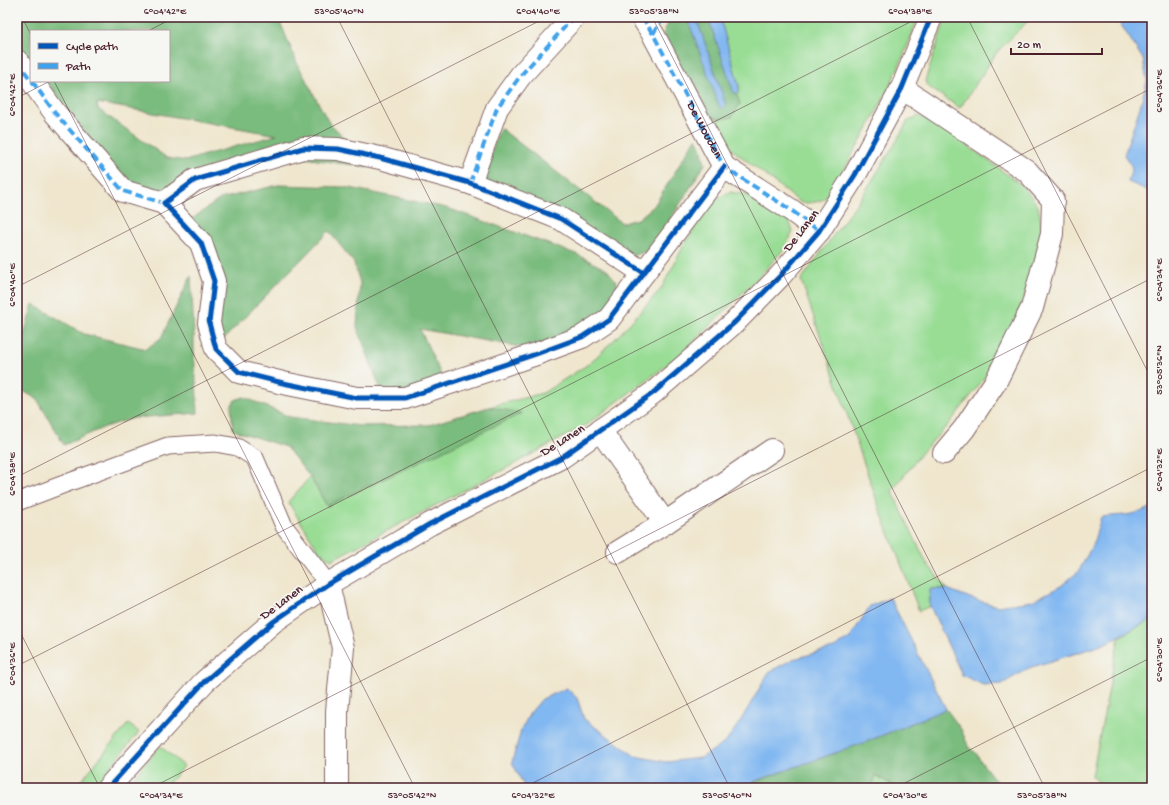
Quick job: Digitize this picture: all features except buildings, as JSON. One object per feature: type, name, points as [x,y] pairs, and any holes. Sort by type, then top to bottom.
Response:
[{"type":"street","points":[[470,183],[497,108],[521,75],[576,17]]},
{"type":"street","name":"De Lanen","points":[[108,788],[204,682],[273,622],[328,584],[430,524],[562,457],[653,393],[735,322],[780,276],[819,231],[855,175],[902,88],[931,17]]},
{"type":"street","name":"De Wouden","points":[[653,23],[724,167],[791,210],[819,231]]},
{"type":"street","points":[[17,61],[30,79]]},
{"type":"street","points":[[32,82],[55,113],[123,191],[164,203],[201,243],[214,281],[209,323],[216,349],[239,372],[283,383],[357,398],[405,398],[582,337],[609,319],[724,167]]},
{"type":"street","points":[[902,88],[1027,171],[1053,200],[1052,234],[1032,308],[996,381],[964,428],[944,453]]},
{"type":"street","points":[[164,203],[195,180],[303,148],[338,149],[380,158],[470,183],[561,219],[644,273]]},
{"type":"street","name":"De Lanen","points":[[600,430],[665,523]]},
{"type":"street","points":[[618,552],[665,523],[772,450]]},
{"type":"street","points":[[328,584],[343,648],[337,711],[337,788]]},
{"type":"lane","points":[[17,502],[168,446],[216,443],[237,447],[255,458],[284,526],[328,584]]},
{"type":"green space","points":[[17,17],[104,17],[116,21],[129,17],[278,17],[297,63],[328,121],[364,158],[367,167],[290,156],[171,190],[139,190],[116,173],[47,82],[170,82],[170,30],[30,30],[30,60],[17,41]],"holes":[[[97,103],[277,135],[186,161],[167,158],[98,109]]]},
{"type":"green space","points":[[104,17],[129,17],[116,21]]},
{"type":"green space","points":[[671,17],[689,17],[688,20],[725,106],[725,102],[696,17],[708,17],[734,92],[736,93],[740,104],[732,117],[720,119],[704,115],[663,34]]},
{"type":"green space","points":[[718,17],[918,17],[897,71],[879,106],[837,183],[822,200],[801,203],[729,147],[713,130],[704,115],[720,119],[740,104],[736,93],[739,92],[739,86],[722,25]]},
{"type":"green space","points":[[946,17],[1032,17],[997,52],[960,108],[930,88],[925,81]]},
{"type":"green space","points":[[918,116],[934,121],[1023,186],[1038,206],[1043,232],[1033,272],[1003,350],[980,384],[948,425],[924,450],[892,491],[926,562],[947,589],[930,589],[930,606],[919,611],[879,507],[801,280],[865,192],[907,122]]},
{"type":"green space","points":[[500,128],[622,223],[638,219],[654,206],[696,138],[701,148],[705,164],[651,250],[631,256],[485,182],[488,162]]},
{"type":"green space","points":[[278,185],[345,187],[447,208],[576,254],[607,270],[617,282],[618,297],[559,354],[420,329],[448,390],[385,401],[357,327],[360,283],[354,263],[329,231],[214,349],[218,279],[189,221],[220,199]]},
{"type":"green space","points":[[730,192],[755,196],[789,220],[793,232],[784,249],[756,280],[679,356],[586,425],[503,470],[331,560],[319,551],[288,502],[310,477],[327,506],[521,413],[489,407],[543,393],[590,363],[619,335],[661,289],[683,247],[711,201]]},
{"type":"green space","points":[[191,276],[198,413],[134,418],[105,427],[64,445],[37,399],[23,391],[17,385],[17,358],[33,304],[84,334],[146,349],[161,338]]},
{"type":"green space","points":[[244,397],[290,417],[360,426],[429,425],[489,407],[522,413],[327,506],[310,477],[286,447],[233,430],[231,406],[235,400]]},
{"type":"green space","points":[[1152,619],[1152,788],[1105,788],[1092,776],[1119,637]]},
{"type":"green space","points":[[946,709],[961,729],[969,748],[976,753],[995,780],[1003,788],[897,788],[875,775],[874,782],[869,788],[736,788],[866,742]]},
{"type":"green space","points":[[128,724],[139,732],[93,788],[75,788]]},
{"type":"green space","points":[[160,746],[184,766],[164,788],[125,788]]},
{"type":"green space","points":[[875,775],[897,788],[869,788],[874,782]]},
{"type":"water","points":[[689,17],[696,17],[725,102],[725,106],[723,108],[720,108],[688,20]]},
{"type":"water","points":[[708,17],[718,17],[722,25],[739,86],[739,93],[734,93]]},
{"type":"water","points":[[1116,17],[1152,17],[1152,192],[1128,182],[1132,167],[1124,155],[1147,81],[1143,59]]},
{"type":"water","points":[[1152,507],[1152,619],[1102,645],[1029,668],[1002,684],[983,685],[962,675],[930,606],[930,589],[947,589],[997,606],[1032,601],[1061,586],[1079,571],[1093,544],[1101,517],[1134,514]]},
{"type":"water","points":[[890,598],[946,709],[866,742],[736,788],[525,788],[512,762],[521,730],[530,713],[542,699],[567,688],[577,698],[584,719],[635,756],[666,762],[701,758],[726,742],[741,720],[769,672],[793,659],[834,648],[850,638],[870,606]]},
{"type":"marked path","points":[[571,17],[583,17]]},
{"type":"marked path","points":[[642,17],[653,34],[724,167],[791,210],[819,231]]},
{"type":"marked path","points":[[653,34],[663,17]]},
{"type":"marked path","points":[[470,183],[497,108],[521,75],[573,18]]},
{"type":"marked path","points":[[17,61],[30,79]]},
{"type":"marked path","points":[[33,82],[55,113],[123,191],[164,203]]},
{"type":"cycle path","points":[[108,788],[204,682],[273,622],[328,584],[430,524],[562,457],[653,393],[735,322],[780,276],[819,231],[855,175],[902,88],[931,17]]},
{"type":"cycle path","points":[[644,273],[561,219],[470,183],[380,158],[338,149],[303,148],[195,180],[164,203],[201,243],[214,281],[209,323],[216,349],[239,372],[283,383],[357,398],[405,398],[582,337],[609,319],[724,167]]}]
